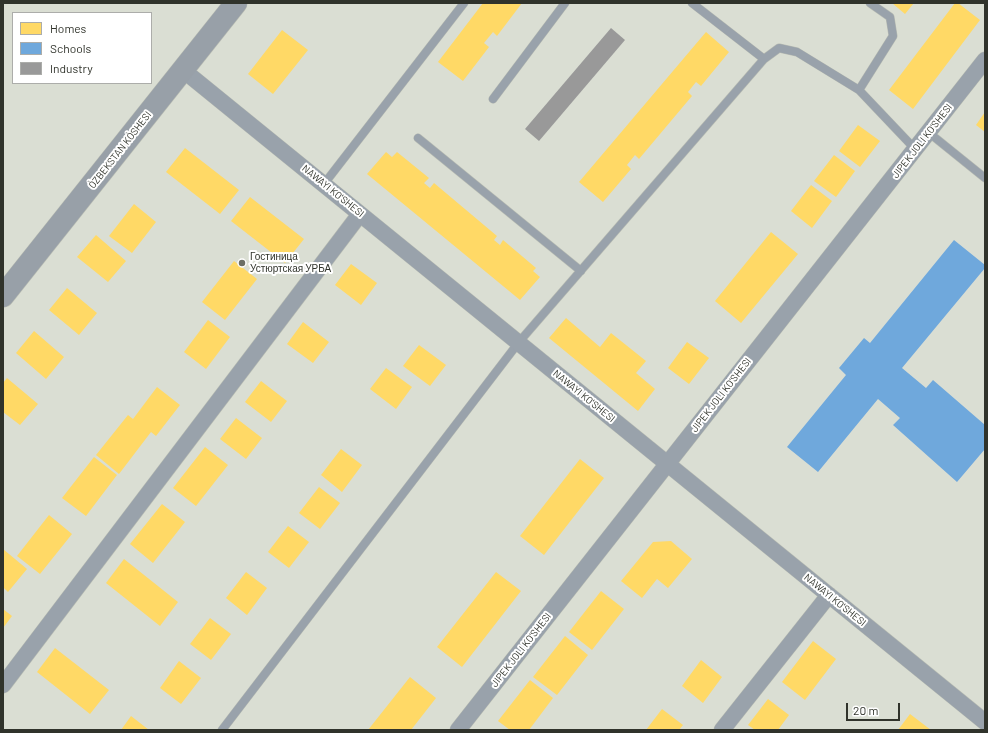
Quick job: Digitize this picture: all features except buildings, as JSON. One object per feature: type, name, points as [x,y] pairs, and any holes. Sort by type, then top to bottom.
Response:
[{"type":"street","name":"ÓZBEKSTAN KÓSHESI","points":[[3,296],[236,3]]},
{"type":"street","name":"JIPEK JOLI KO'SHESI","points":[[458,730],[985,60]]},
{"type":"street","name":"NAWAYI KO'SHESI","points":[[183,70],[985,722]]},
{"type":"street","points":[[3,685],[360,214]]},
{"type":"street","points":[[722,730],[829,595]]},
{"type":"lane","points":[[324,184],[464,3]]},
{"type":"lane","points":[[493,99],[566,3]]},
{"type":"lane","points":[[692,3],[764,59]]},
{"type":"lane","points":[[859,90],[893,36],[890,17],[870,3]]},
{"type":"lane","points":[[222,730],[518,342],[764,59],[779,48],[797,52],[859,90],[915,149]]},
{"type":"lane","points":[[928,132],[985,178]]},
{"type":"lane","points":[[418,138],[581,271]]},
{"type":"lane","points":[[979,730],[985,722]]},
{"type":"place","name":"Гостиница Устюртская УРБА","points":[[242,263]]}]
